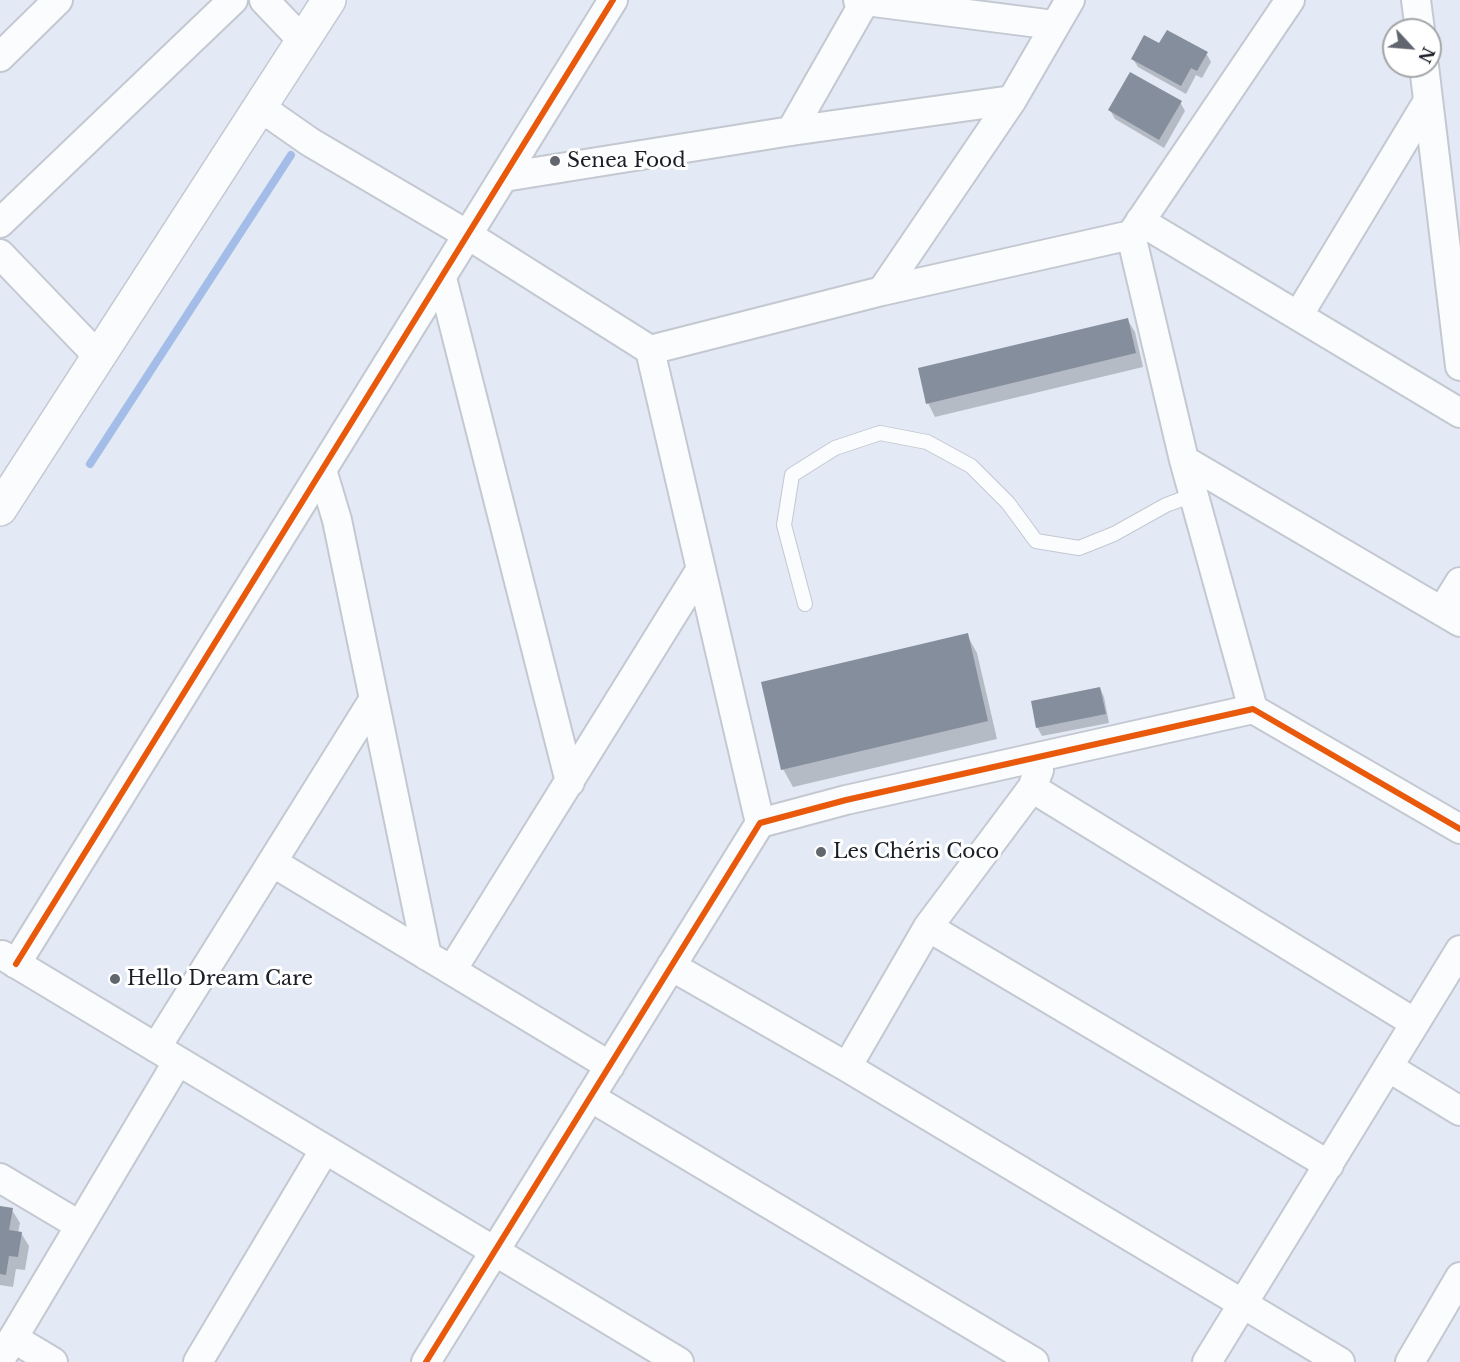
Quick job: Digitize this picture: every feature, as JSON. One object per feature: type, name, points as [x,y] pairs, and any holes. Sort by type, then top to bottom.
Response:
[{"type":"street","points":[[0,57],[58,0]]},
{"type":"street","points":[[0,223],[233,0]]},
{"type":"street","points":[[264,0],[303,41]]},
{"type":"street","points":[[0,509],[329,0]]},
{"type":"street","points":[[614,0],[322,470],[8,959],[679,1362]]},
{"type":"street","points":[[791,131],[861,0],[1054,25]]},
{"type":"street","points":[[882,291],[1012,100],[1070,0]]},
{"type":"street","points":[[650,350],[1136,228],[1290,0]]},
{"type":"street","points":[[1416,0],[1418,18]]},
{"type":"street","points":[[1425,78],[1460,366]]},
{"type":"street","points":[[504,177],[791,131],[1012,100]]},
{"type":"street","points":[[1298,316],[1428,101]]},
{"type":"street","points":[[260,107],[305,139],[468,235],[650,350],[760,823]]},
{"type":"street","points":[[1136,228],[1298,316],[1460,413]]},
{"type":"street","points":[[1136,228],[1184,460],[1253,709]]},
{"type":"street","points":[[0,254],[98,356]]},
{"type":"street","points":[[442,278],[570,782]]},
{"type":"street","points":[[1184,460],[1451,616],[1460,582]]},
{"type":"street","points":[[322,470],[337,520],[427,956]]},
{"type":"street","points":[[452,970],[701,569]]},
{"type":"street","points":[[53,1362],[7,1349],[79,1225],[167,1054],[272,862],[374,699]]},
{"type":"street","points":[[426,1362],[760,823],[846,800],[1253,709],[1460,829]]},
{"type":"street","points":[[847,1067],[928,927],[1032,788],[1044,756]]},
{"type":"street","points":[[1032,788],[1415,1023]]},
{"type":"street","points":[[272,862],[610,1066]]},
{"type":"street","points":[[928,927],[1329,1165]]},
{"type":"street","points":[[1207,1362],[1460,950]]},
{"type":"street","points":[[672,966],[847,1067],[1340,1362]]},
{"type":"street","points":[[1388,1067],[1460,1111]]},
{"type":"street","points":[[590,1097],[1034,1362]]},
{"type":"street","points":[[198,1362],[325,1149]]},
{"type":"street","points":[[0,1178],[79,1225]]},
{"type":"street","points":[[1410,1362],[1460,1277]]},
{"type":"lane","points":[[805,604],[784,525],[792,475],[835,448],[880,433],[927,442],[972,466],[1008,503],[1036,541],[1079,548],[1114,534],[1166,506],[1193,495]]},
{"type":"building","points":[[1167,30],[1208,52],[1197,71],[1191,68],[1181,86],[1131,59],[1144,35],[1159,43]]},
{"type":"building","points":[[1130,72],[1182,101],[1159,140],[1108,110]]},
{"type":"building","points":[[1128,318],[1136,353],[926,404],[918,368]]},
{"type":"building","points":[[968,633],[988,721],[781,770],[761,682]]},
{"type":"building","points":[[1100,687],[1106,714],[1036,728],[1031,701]]},
{"type":"building","points":[[0,1206],[13,1208],[9,1230],[22,1232],[18,1257],[9,1256],[6,1275],[0,1274]]},
{"type":"waterway","points":[[90,464],[291,155]]},
{"type":"cycle path","points":[[16,964],[613,0]]},
{"type":"cycle path","points":[[426,1362],[760,823],[846,800],[1253,709],[1460,829]]},
{"type":"place","name":"Senea Food","points":[[555,161]]},
{"type":"place","name":"Les Chéris Coco","points":[[821,852]]},
{"type":"place","name":"Hello Dream Care","points":[[115,979]]}]
